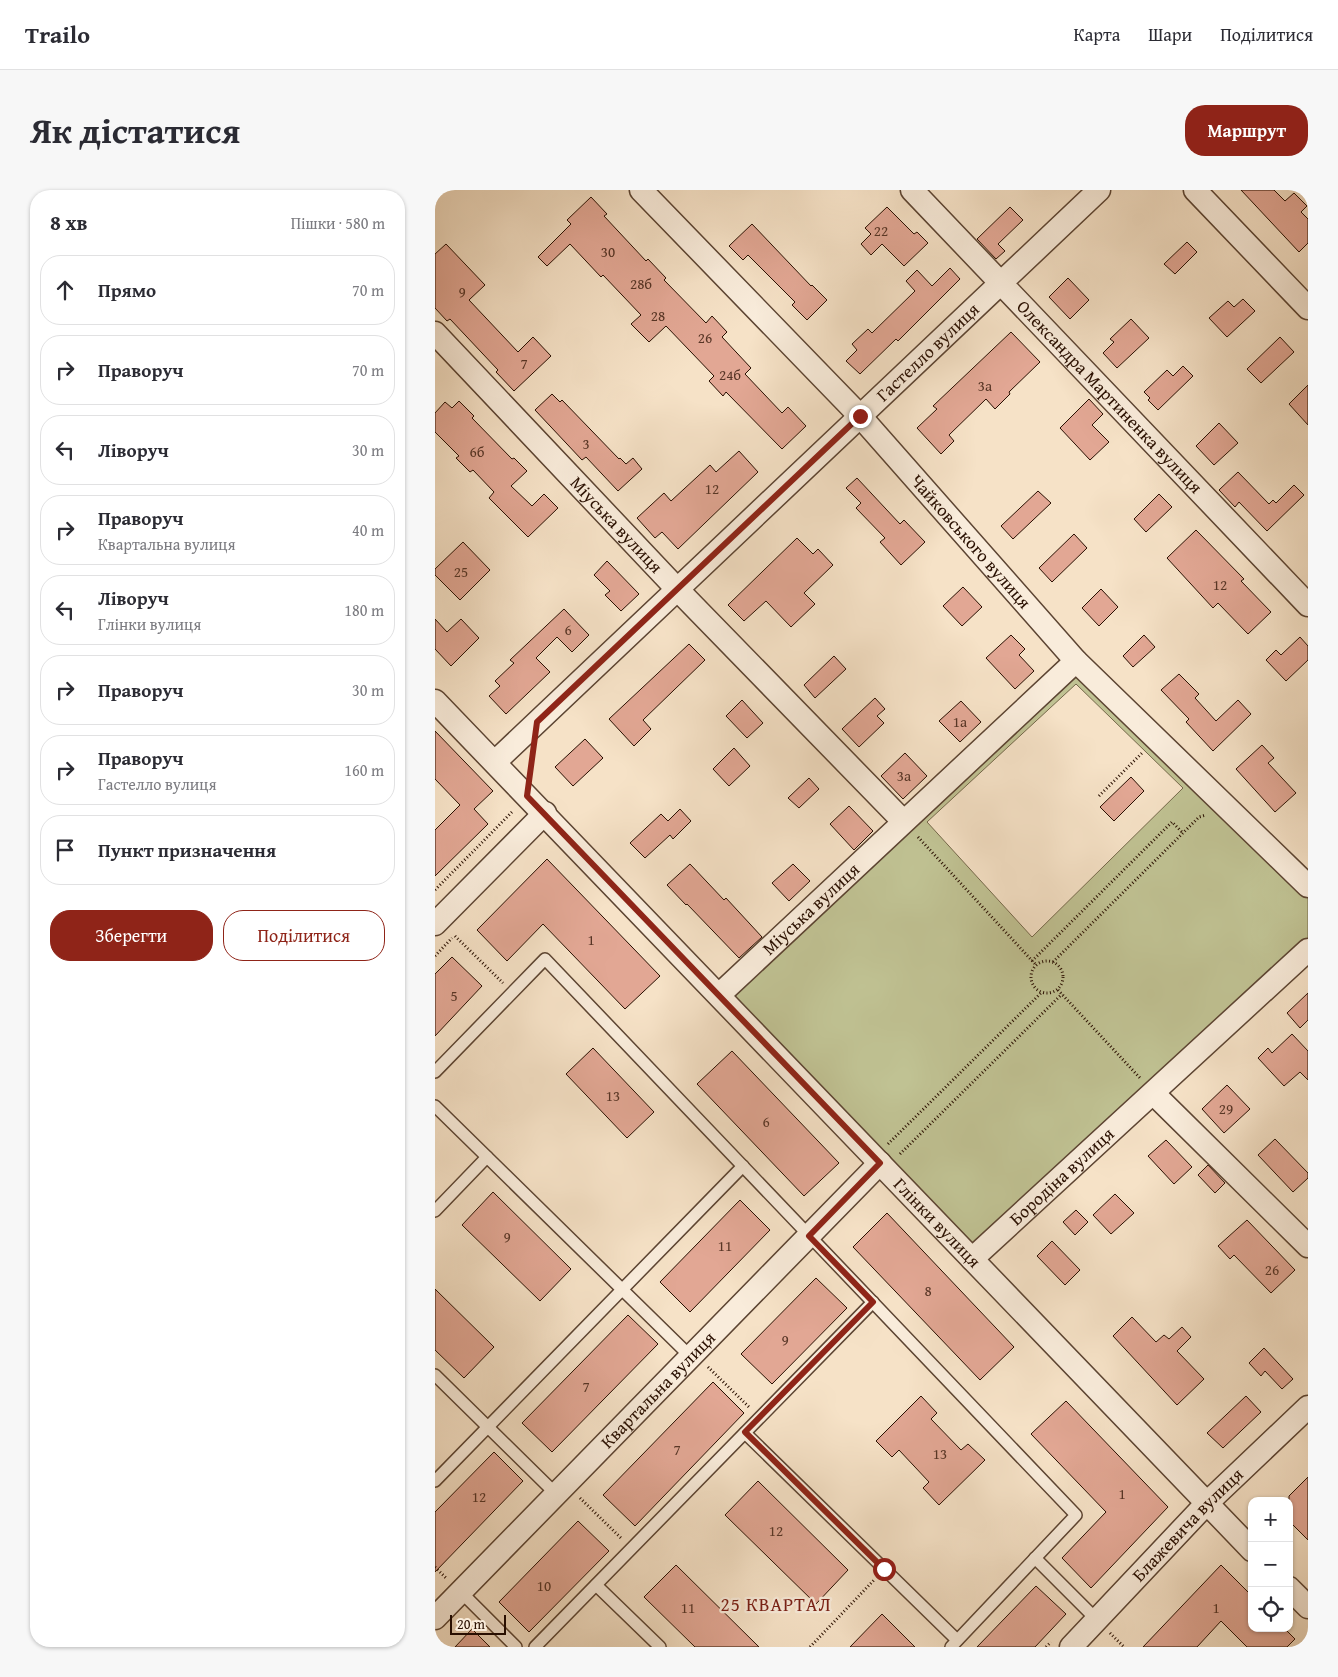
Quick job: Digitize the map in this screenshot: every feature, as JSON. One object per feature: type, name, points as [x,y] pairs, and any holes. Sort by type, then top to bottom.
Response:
[{"type":"street","name":"Чайковського вулиця","points":[[641,190],[860,416],[1076,661],[1308,886]]},
{"type":"street","name":"Олександра Мартиненка вулиця","points":[[912,190],[1308,605]]},
{"type":"street","name":"Гастелло вулиця","points":[[495,762],[1099,190]]},
{"type":"street","points":[[1195,190],[1308,308]]},
{"type":"street","name":"Міуська вулиця","points":[[435,333],[677,589],[903,821]]},
{"type":"street","name":"Міуська вулиця","points":[[719,995],[1076,661]]},
{"type":"street","name":"Глінки вулиця","points":[[435,701],[495,762],[522,802],[545,813],[1248,1546]]},
{"type":"street","points":[[435,924],[545,813]]},
{"type":"street","name":"Бородіна вулиця","points":[[972,1259],[1308,950]]},
{"type":"street","points":[[1153,1094],[1308,1246]]},
{"type":"street","name":"Квартальна вулиця","points":[[435,1618],[454,1586],[567,1495],[698,1361],[809,1236],[880,1163]]},
{"type":"street","name":"Блажевича вулиця","points":[[1071,1647],[1103,1626],[1206,1504],[1308,1407]]},
{"type":"street","points":[[1293,1592],[1308,1607]]},
{"type":"lane","points":[[435,1072],[545,959],[1076,1515],[954,1644],[884,1569],[745,1432]]},
{"type":"lane","points":[[435,1106],[622,1290],[698,1361]]},
{"type":"lane","points":[[435,1211],[487,1157]]},
{"type":"lane","points":[[435,1481],[743,1166]]},
{"type":"lane","points":[[535,1647],[873,1302]]},
{"type":"lane","points":[[435,1375],[488,1427],[567,1495]]},
{"type":"lane","points":[[1035,1558],[1103,1626]]},
{"type":"lane","points":[[596,1585],[660,1647]]},
{"type":"lane","points":[[454,1586],[516,1647]]},
{"type":"path","points":[[435,890],[522,802],[537,722]]},
{"type":"path","points":[[1099,796],[1156,739]]},
{"type":"path","points":[[1053,962],[1199,817],[1227,807]]},
{"type":"path","points":[[903,821],[1036,965]]},
{"type":"path","points":[[1032,961],[1172,822],[1183,833]]},
{"type":"path","points":[[455,936],[513,992]]},
{"type":"path","points":[[1041,962],[1053,962],[1059,965],[1063,971],[1063,984],[1058,990],[1047,994],[1041,993],[1032,984],[1032,971],[1041,962]]},
{"type":"path","points":[[1058,990],[1153,1094]]},
{"type":"path","points":[[880,1163],[1041,993]]},
{"type":"path","points":[[880,1163],[1062,994]]},
{"type":"path","points":[[698,1361],[760,1418]]},
{"type":"path","points":[[567,1495],[632,1548]]},
{"type":"path","points":[[435,1568],[454,1586]]},
{"type":"path","points":[[810,1647],[884,1569]]},
{"type":"path","points":[[1103,1626],[1124,1647]]},
{"type":"green space","points":[[1075,668],[1308,894],[1308,942],[972,1252],[726,995]],"holes":[[[1076,684],[1183,788],[1032,937],[927,822]]]},
{"type":"building","points":[[1241,190],[1274,190],[1285,201],[1294,193],[1307,206],[1301,212],[1308,219],[1308,243],[1299,252]]},
{"type":"building","points":[[591,197],[607,214],[604,216],[646,261],[648,259],[666,278],[664,280],[706,323],[712,316],[727,332],[722,337],[751,368],[745,374],[782,413],[788,407],[806,426],[782,449],[726,392],[723,396],[709,381],[714,376],[666,326],[649,342],[631,324],[641,315],[570,244],[547,266],[538,257],[571,224],[567,220]]},
{"type":"building","points":[[887,207],[914,234],[917,232],[928,243],[904,266],[882,244],[871,255],[861,244],[871,234],[865,228]]},
{"type":"building","points":[[1010,207],[1023,220],[998,244],[1005,251],[996,259],[977,239]]},
{"type":"building","points":[[752,224],[811,286],[827,300],[807,320],[792,305],[795,302],[748,255],[743,260],[729,246]]},
{"type":"building","points":[[1187,242],[1197,252],[1175,274],[1164,264]]},
{"type":"building","points":[[446,244],[485,285],[469,300],[518,352],[533,337],[551,356],[514,391],[496,372],[498,370],[450,319],[447,321],[435,308],[435,254]]},
{"type":"building","points":[[950,268],[960,279],[898,341],[896,339],[860,374],[846,361],[857,350],[852,344],[868,329],[872,333],[915,291],[906,281],[917,270],[932,286]]},
{"type":"building","points":[[1068,278],[1089,300],[1070,319],[1049,297]]},
{"type":"building","points":[[1243,299],[1255,311],[1227,337],[1209,318],[1228,301],[1234,307]]},
{"type":"building","points":[[1131,319],[1149,338],[1117,368],[1103,353],[1114,342],[1110,339]]},
{"type":"building","points":[[1011,332],[1040,362],[1009,392],[1010,394],[995,409],[986,399],[949,435],[954,441],[941,454],[917,428],[937,409],[933,406]]},
{"type":"building","points":[[1280,337],[1294,352],[1261,383],[1247,369]]},
{"type":"building","points":[[1183,366],[1193,376],[1158,410],[1148,400],[1150,398],[1144,392],[1167,370],[1173,376]]},
{"type":"building","points":[[1308,385],[1308,425],[1289,404]]},
{"type":"building","points":[[552,394],[560,402],[562,400],[619,459],[626,464],[633,458],[642,469],[618,491],[586,457],[582,460],[535,410]]},
{"type":"building","points":[[1089,399],[1103,414],[1092,425],[1109,442],[1090,460],[1060,428]]},
{"type":"building","points":[[459,401],[474,416],[472,418],[512,459],[514,458],[527,471],[511,486],[532,506],[544,494],[558,508],[528,537],[489,498],[494,492],[473,470],[470,472],[456,458],[459,456],[435,432],[435,413],[445,402],[452,408]]},
{"type":"building","points":[[1219,423],[1238,443],[1214,465],[1196,446]]},
{"type":"building","points":[[739,451],[758,472],[678,549],[662,532],[655,538],[637,518],[664,493],[671,501],[710,465],[716,472]]},
{"type":"building","points":[[1238,472],[1269,504],[1273,500],[1276,503],[1294,485],[1304,495],[1267,531],[1239,502],[1235,507],[1219,490]]},
{"type":"building","points":[[857,478],[900,524],[904,520],[925,542],[901,565],[880,542],[885,538],[856,508],[861,503],[846,488]]},
{"type":"building","points":[[1038,491],[1051,503],[1013,539],[1001,526]]},
{"type":"building","points":[[1159,494],[1172,507],[1146,532],[1134,519]]},
{"type":"building","points":[[1196,530],[1244,579],[1241,581],[1271,612],[1248,634],[1218,603],[1213,608],[1167,558]]},
{"type":"building","points":[[1074,534],[1087,548],[1052,582],[1039,568]]},
{"type":"building","points":[[797,538],[813,554],[818,549],[833,565],[804,593],[815,604],[791,627],[766,601],[744,621],[728,605]]},
{"type":"building","points":[[463,542],[490,570],[460,600],[435,575],[435,569]]},
{"type":"building","points":[[607,561],[639,594],[621,611],[605,595],[610,591],[594,575]]},
{"type":"building","points":[[963,587],[982,607],[962,626],[943,606]]},
{"type":"building","points":[[1101,589],[1118,607],[1099,626],[1082,608]]},
{"type":"building","points":[[564,609],[589,635],[572,652],[557,637],[536,658],[550,672],[506,714],[489,696],[500,686],[495,681],[514,663],[510,660]]},
{"type":"building","points":[[435,619],[447,632],[461,619],[479,638],[451,666],[435,649]]},
{"type":"building","points":[[1011,635],[1025,649],[1019,655],[1034,671],[1015,689],[986,658]]},
{"type":"building","points":[[1144,635],[1155,647],[1133,667],[1123,656]]},
{"type":"building","points":[[1300,637],[1308,646],[1308,660],[1286,681],[1266,660],[1276,650],[1281,655]]},
{"type":"building","points":[[689,644],[705,660],[643,720],[651,729],[634,746],[609,719]]},
{"type":"building","points":[[834,656],[846,669],[815,698],[804,685]]},
{"type":"building","points":[[1179,674],[1199,694],[1195,698],[1216,721],[1238,700],[1251,714],[1213,751],[1186,722],[1189,719],[1161,690]]},
{"type":"building","points":[[875,698],[885,709],[877,716],[884,723],[859,747],[842,729]]},
{"type":"building","points":[[742,700],[763,723],[747,738],[726,716]]},
{"type":"building","points":[[961,701],[981,722],[960,742],[939,721]]},
{"type":"building","points":[[435,731],[493,791],[474,809],[488,824],[435,876],[435,830],[460,805],[435,779]]},
{"type":"building","points":[[585,739],[603,758],[573,786],[555,767]]},
{"type":"building","points":[[1262,745],[1274,758],[1268,763],[1296,793],[1275,812],[1236,769]]},
{"type":"building","points":[[734,748],[750,766],[729,786],[713,769]]},
{"type":"building","points":[[905,753],[927,776],[903,799],[881,776]]},
{"type":"building","points":[[1131,777],[1144,791],[1114,821],[1100,807]]},
{"type":"building","points":[[809,778],[819,789],[799,808],[788,798]]},
{"type":"building","points":[[849,806],[873,831],[854,850],[830,824]]},
{"type":"building","points":[[680,809],[691,821],[673,839],[670,835],[645,858],[630,843],[661,814],[668,821]]},
{"type":"building","points":[[547,859],[660,976],[625,1009],[543,924],[507,961],[477,930]]},
{"type":"building","points":[[690,864],[724,900],[726,898],[762,937],[739,958],[667,885]]},
{"type":"building","points":[[793,864],[810,881],[789,901],[772,883]]},
{"type":"building","points":[[452,957],[482,986],[435,1036],[435,974]]},
{"type":"building","points":[[1308,993],[1308,1020],[1300,1028],[1287,1013]]},
{"type":"building","points":[[1292,1034],[1308,1051],[1308,1080],[1300,1072],[1284,1086],[1258,1058],[1268,1048],[1272,1053]]},
{"type":"building","points":[[593,1048],[654,1112],[627,1138],[566,1074]]},
{"type":"building","points":[[732,1051],[839,1163],[804,1196],[697,1084]]},
{"type":"building","points":[[1227,1085],[1250,1109],[1224,1133],[1202,1109]]},
{"type":"building","points":[[1275,1139],[1308,1173],[1308,1178],[1293,1192],[1258,1155]]},
{"type":"building","points":[[1166,1140],[1192,1167],[1174,1184],[1148,1156]]},
{"type":"building","points":[[1208,1165],[1225,1183],[1215,1193],[1198,1175]]},
{"type":"building","points":[[493,1192],[571,1269],[540,1301],[462,1225]]},
{"type":"building","points":[[1115,1194],[1134,1213],[1111,1234],[1093,1215]]},
{"type":"building","points":[[740,1200],[770,1230],[690,1312],[660,1282]]},
{"type":"building","points":[[1076,1210],[1088,1222],[1075,1235],[1063,1222]]},
{"type":"building","points":[[887,1213],[1014,1347],[980,1380],[853,1247]]},
{"type":"building","points":[[1247,1220],[1295,1270],[1271,1293],[1234,1255],[1230,1259],[1218,1246]]},
{"type":"building","points":[[1052,1241],[1080,1270],[1065,1285],[1037,1256]]},
{"type":"building","points":[[816,1278],[847,1308],[772,1384],[741,1354]]},
{"type":"building","points":[[435,1289],[494,1347],[464,1378],[435,1350]]},
{"type":"building","points":[[628,1315],[658,1344],[552,1452],[522,1423]]},
{"type":"building","points":[[1132,1317],[1156,1342],[1164,1335],[1169,1339],[1182,1327],[1191,1337],[1177,1351],[1204,1379],[1177,1405],[1113,1336]]},
{"type":"building","points":[[1264,1348],[1293,1379],[1282,1389],[1265,1371],[1261,1376],[1249,1363]]},
{"type":"building","points":[[713,1382],[744,1413],[635,1526],[603,1495]]},
{"type":"building","points":[[921,1396],[937,1413],[931,1419],[961,1450],[968,1444],[985,1460],[939,1505],[923,1488],[929,1482],[899,1450],[892,1457],[876,1441]]},
{"type":"building","points":[[1246,1396],[1261,1412],[1223,1448],[1207,1433]]},
{"type":"building","points":[[1066,1401],[1168,1507],[1091,1588],[1062,1558],[1106,1512],[1031,1434]]},
{"type":"building","points":[[494,1452],[523,1481],[435,1572],[435,1512]]},
{"type":"building","points":[[1308,1477],[1308,1540],[1293,1525],[1293,1497],[1289,1496]]},
{"type":"building","points":[[758,1481],[848,1570],[816,1604],[725,1515]]},
{"type":"building","points":[[578,1521],[609,1551],[529,1632],[499,1602]]},
{"type":"building","points":[[676,1565],[759,1647],[695,1647],[644,1597]]},
{"type":"building","points":[[1221,1565],[1248,1592],[1248,1632],[1288,1632],[1295,1639],[1287,1647],[1247,1647],[1221,1621],[1197,1647],[1143,1647]]},
{"type":"building","points":[[1036,1586],[1066,1614],[1035,1647],[977,1647]]},
{"type":"building","points":[[882,1614],[915,1647],[850,1647]]},
{"type":"building","points":[[472,1629],[490,1647],[455,1647]]},
{"type":"district","name":"25 КВАРТАЛ","points":[[776,1604]]},
{"type":"route","points":[[860,416],[537,722],[527,796],[880,1163],[809,1236],[873,1302],[745,1432],[884,1569]]}]
